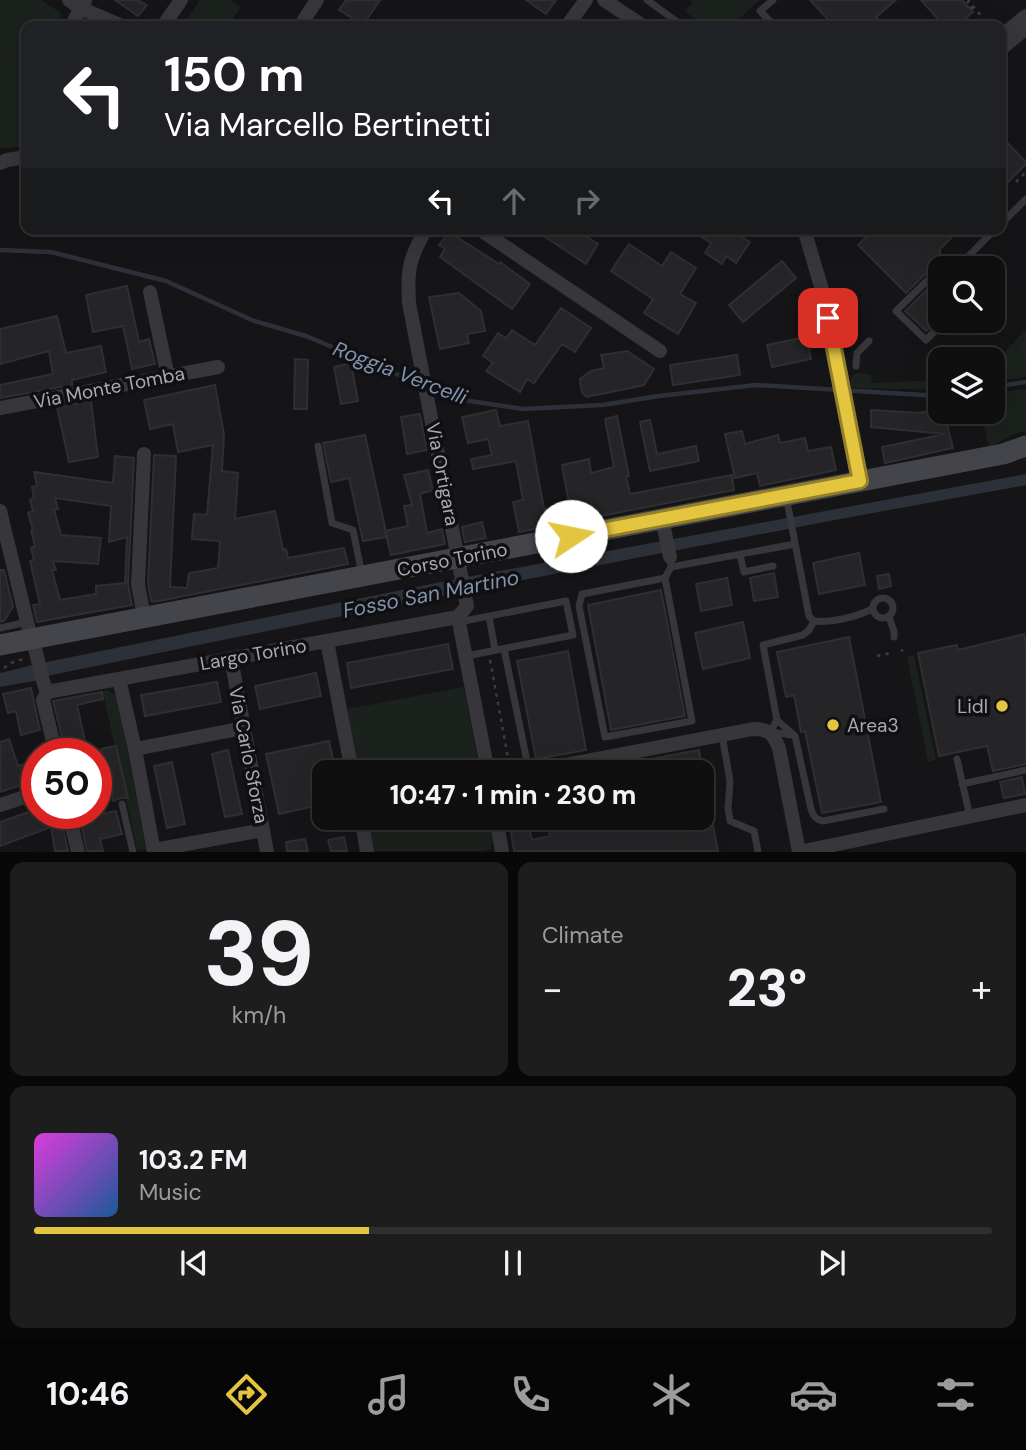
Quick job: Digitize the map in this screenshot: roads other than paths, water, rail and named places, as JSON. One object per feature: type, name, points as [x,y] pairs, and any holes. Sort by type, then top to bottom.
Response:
[{"type":"main road","name":"Corso Torino","points":[[0,645],[362,576],[460,564],[787,505],[860,481],[1003,454],[1026,446]]},
{"type":"street","points":[[166,21],[181,0]]},
{"type":"street","points":[[303,21],[317,0]]},
{"type":"street","points":[[571,21],[586,0]]},
{"type":"street","points":[[604,0],[636,21]]},
{"type":"street","points":[[73,21],[78,3],[112,21]]},
{"type":"street","points":[[1006,41],[1026,16]]},
{"type":"street","points":[[1006,42],[1026,28]]},
{"type":"street","points":[[1006,42],[1026,36]]},
{"type":"street","points":[[0,163],[21,158]]},
{"type":"street","name":"Via Ortigara","points":[[422,235],[414,249],[408,274],[409,303],[466,597],[467,606],[459,619]]},
{"type":"street","points":[[488,235],[660,351]]},
{"type":"street","points":[[806,235],[823,293],[860,481]]},
{"type":"street","points":[[150,292],[168,377]]},
{"type":"street","name":"Via Monte Tomba","points":[[0,408],[218,366]]},
{"type":"street","points":[[144,454],[138,584],[144,617]]},
{"type":"street","points":[[0,511],[28,638],[37,651],[45,687],[43,700],[52,738]]},
{"type":"street","points":[[664,526],[671,562]]},
{"type":"street","points":[[459,619],[486,760]]},
{"type":"street","name":"Largo Torino","points":[[45,687],[119,679],[327,640],[459,619]]},
{"type":"street","points":[[327,640],[350,760]]},
{"type":"street","name":"Via Carlo Sforza","points":[[231,658],[267,852]]},
{"type":"street","points":[[119,679],[154,851],[263,830]]},
{"type":"street","points":[[592,760],[773,726],[799,851],[1026,805]]},
{"type":"street","points":[[135,749],[244,728]]},
{"type":"street","points":[[0,805],[21,798]]},
{"type":"street","points":[[73,829],[78,852]]},
{"type":"street","points":[[363,830],[367,852]]},
{"type":"street","points":[[498,830],[502,852]]},
{"type":"lane","points":[[647,0],[676,21]]},
{"type":"lane","points":[[770,21],[760,11],[773,0]]},
{"type":"lane","points":[[1006,219],[1026,199]]},
{"type":"lane","points":[[969,256],[989,235]]},
{"type":"lane","points":[[928,280],[896,311],[926,340],[933,333]]},
{"type":"lane","points":[[856,366],[857,353],[869,341]]},
{"type":"lane","points":[[318,446],[332,523],[353,530],[362,576]]},
{"type":"lane","points":[[787,505],[809,616],[814,621],[821,622],[852,616],[872,609],[876,601],[884,598],[889,600],[893,607],[888,617],[881,619],[872,609]]},
{"type":"lane","points":[[666,578],[582,594],[579,606],[605,737],[692,721],[666,578],[671,562],[740,555],[795,544]]},
{"type":"lane","points":[[740,555],[744,572],[773,566]]},
{"type":"lane","points":[[459,619],[566,601],[573,635],[466,656]]},
{"type":"lane","points":[[489,616],[500,649],[526,760]]},
{"type":"lane","points":[[888,617],[894,637]]},
{"type":"lane","points":[[773,726],[763,645],[803,635],[814,621]]},
{"type":"lane","points":[[0,628],[28,638]]},
{"type":"lane","points":[[773,726],[795,736]]},
{"type":"lane","points":[[773,726],[795,736]]},
{"type":"lane","points":[[722,735],[730,781],[730,821],[754,831],[758,852]]},
{"type":"lane","points":[[795,736],[811,809],[818,820],[884,808]]},
{"type":"lane","points":[[957,759],[970,817]]},
{"type":"lane","points":[[962,784],[1026,770]]},
{"type":"lane","points":[[122,804],[133,852]]},
{"type":"water","name":"Fosso San Martino","points":[[1026,474],[1026,485],[536,577],[0,687],[0,673],[37,664],[456,579]]},
{"type":"waterway","name":"Roggia Vercelli","points":[[0,250],[51,252],[166,281],[254,321],[306,336],[456,399],[523,409],[602,405],[756,385],[928,395]]},
{"type":"waterway","name":"Roggia Vercelli","points":[[1005,385],[1026,382]]},
{"type":"place","name":"Lidl","points":[[1002,706]]},
{"type":"place","name":"Area3","points":[[833,725]]}]
